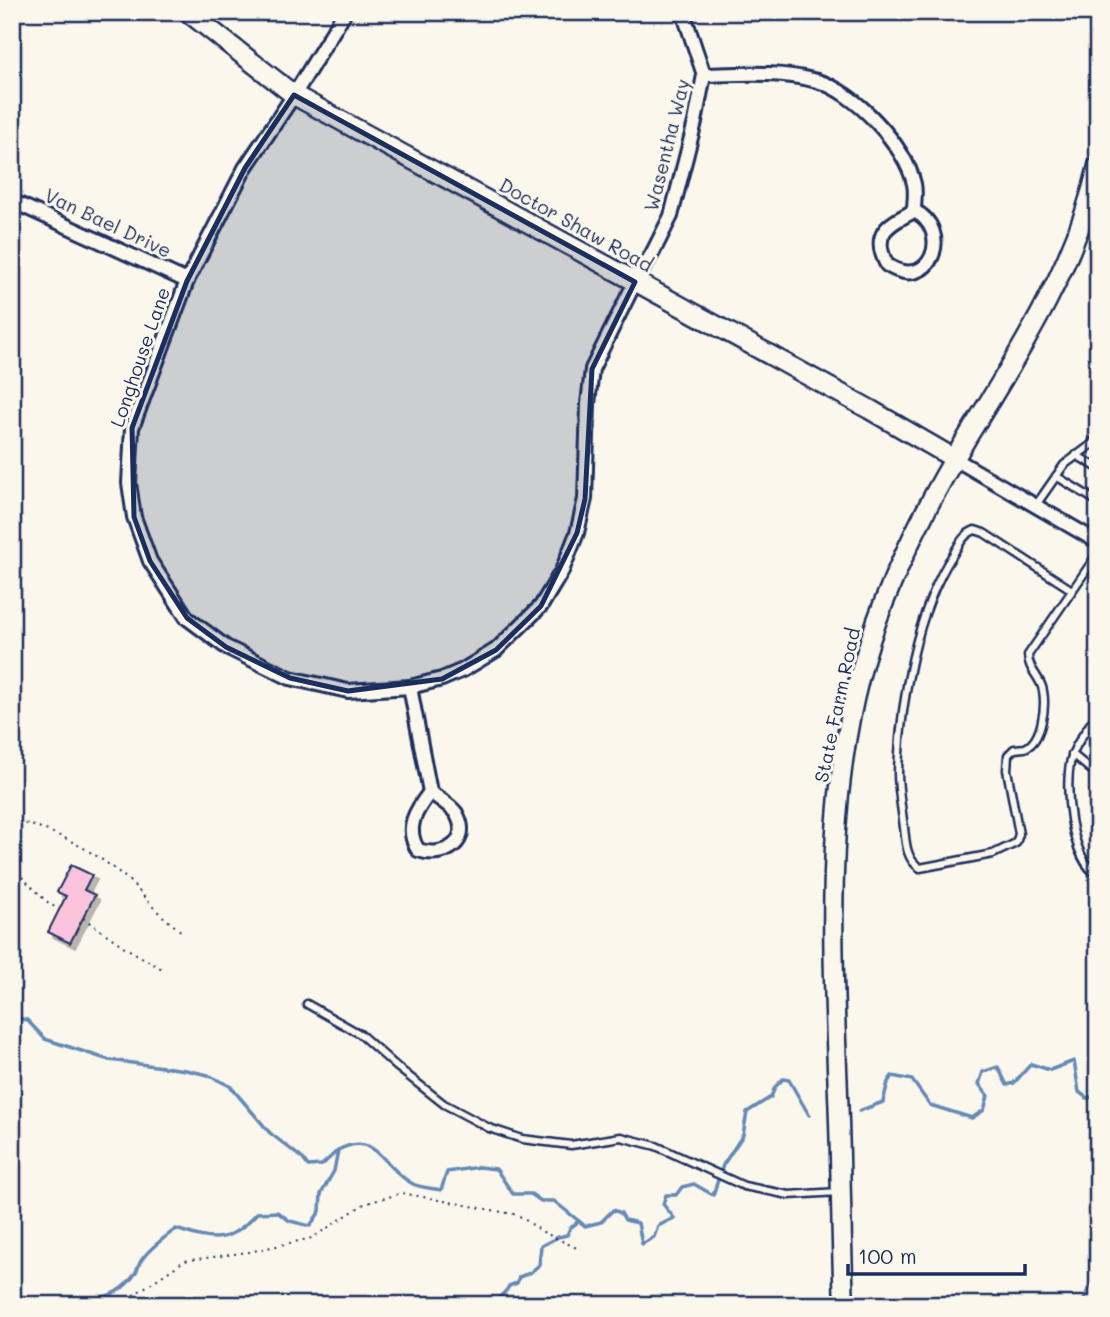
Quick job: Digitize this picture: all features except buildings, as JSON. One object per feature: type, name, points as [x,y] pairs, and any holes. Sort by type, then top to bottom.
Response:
[{"type":"main road","name":"Doctor Shaw Road","points":[[188,12],[294,95],[955,459]]},
{"type":"main road","name":"State Farm Road","points":[[844,1305],[833,940],[835,829],[845,745],[866,650],[910,541],[1053,291],[1080,224],[1098,166]]},
{"type":"street","points":[[294,95],[345,12]]},
{"type":"street","name":"Wasentha Way","points":[[635,282],[671,216],[704,75],[683,12]]},
{"type":"street","points":[[704,75],[774,73],[820,81],[856,102],[879,123],[905,160],[915,185],[914,211]]},
{"type":"street","name":"Longhouse Lane","points":[[294,95],[245,168],[187,281],[132,428],[129,483],[134,517],[150,561],[187,618],[226,647],[290,678],[348,691],[410,687],[452,674],[496,650],[541,606],[562,571],[577,533],[585,499],[588,404],[592,369],[635,282]]},
{"type":"street","name":"Van Bael Drive","points":[[12,201],[187,281]]},
{"type":"street","points":[[914,211],[926,219],[932,229],[934,255],[930,263],[922,269],[904,273],[887,265],[881,243],[886,228],[914,211]]},
{"type":"street","points":[[955,459],[1098,541]]},
{"type":"street","points":[[410,687],[430,792],[454,810],[461,831],[459,839],[451,849],[429,854],[418,850],[411,834],[415,814],[430,792]]},
{"type":"lane","points":[[1036,505],[1064,465],[1091,445],[1098,435]]},
{"type":"lane","points":[[1076,455],[1097,468],[1090,475]]},
{"type":"lane","points":[[1056,476],[1098,502]]},
{"type":"lane","points":[[1080,492],[1085,484]]},
{"type":"lane","points":[[1072,590],[985,533],[975,530],[967,533],[942,571],[919,630],[908,684],[900,748],[898,776],[907,849],[912,863],[920,868],[993,854],[1016,843],[1019,834],[1007,771],[1008,755],[1014,749],[1025,748],[1035,740],[1044,707],[1043,688],[1028,664],[1028,655],[1098,553]]},
{"type":"lane","points":[[1098,713],[1072,754],[1067,780],[1080,856],[1098,875]]},
{"type":"lane","points":[[1072,754],[1098,773]]},
{"type":"lane","points":[[307,1004],[360,1034],[444,1104],[489,1128],[523,1139],[571,1145],[621,1138],[656,1146],[744,1186],[789,1195],[841,1192]]},
{"type":"path","points":[[12,820],[35,825],[71,840],[101,859],[129,881],[153,908],[182,932]]},
{"type":"path","points":[[12,867],[46,901],[59,909]]},
{"type":"path","points":[[83,918],[162,969]]},
{"type":"path","points":[[123,1305],[184,1261],[249,1252],[312,1238],[364,1204],[402,1193],[518,1215],[543,1232],[581,1251]]},
{"type":"highlighted area","points":[[294,95],[635,282],[592,369],[585,499],[577,533],[541,606],[496,650],[442,679],[348,691],[290,678],[226,647],[187,618],[150,561],[134,517],[132,428],[187,281],[245,168]]},
{"type":"waterway","points":[[12,1017],[27,1020],[45,1039],[109,1060],[186,1070],[208,1075],[230,1086],[270,1133],[308,1166],[322,1165],[338,1150]]},
{"type":"waterway","points":[[859,1111],[883,1102],[892,1076],[912,1080],[930,1105],[972,1118],[984,1110],[988,1096],[979,1084],[983,1072],[998,1067],[1007,1085],[1014,1083],[1031,1064],[1050,1070],[1074,1061],[1079,1092],[1087,1098],[1098,1096]]},
{"type":"waterway","points":[[89,1305],[91,1299],[104,1297],[122,1288],[147,1254],[176,1229],[220,1238],[238,1230],[257,1213],[277,1212],[290,1221],[310,1226],[320,1211],[321,1194],[334,1171],[338,1150],[351,1145],[362,1144],[371,1148],[403,1178],[427,1188],[441,1190],[447,1172],[479,1167],[496,1169],[513,1194],[531,1194],[541,1201],[554,1201],[585,1226],[601,1222],[613,1210],[621,1213],[625,1220],[638,1223],[642,1244],[654,1237],[658,1226],[674,1218],[663,1204],[666,1195],[676,1195],[682,1187],[694,1184],[713,1195],[723,1165],[743,1135],[747,1112],[771,1097],[775,1087],[783,1079],[789,1080],[809,1115]]},
{"type":"waterway","points":[[497,1305],[496,1302],[509,1286],[517,1283],[519,1277],[530,1273],[539,1265],[541,1246],[567,1235],[570,1228],[579,1221]]},
{"type":"waterway","points":[[1082,1305],[1089,1287],[1098,1276]]}]
